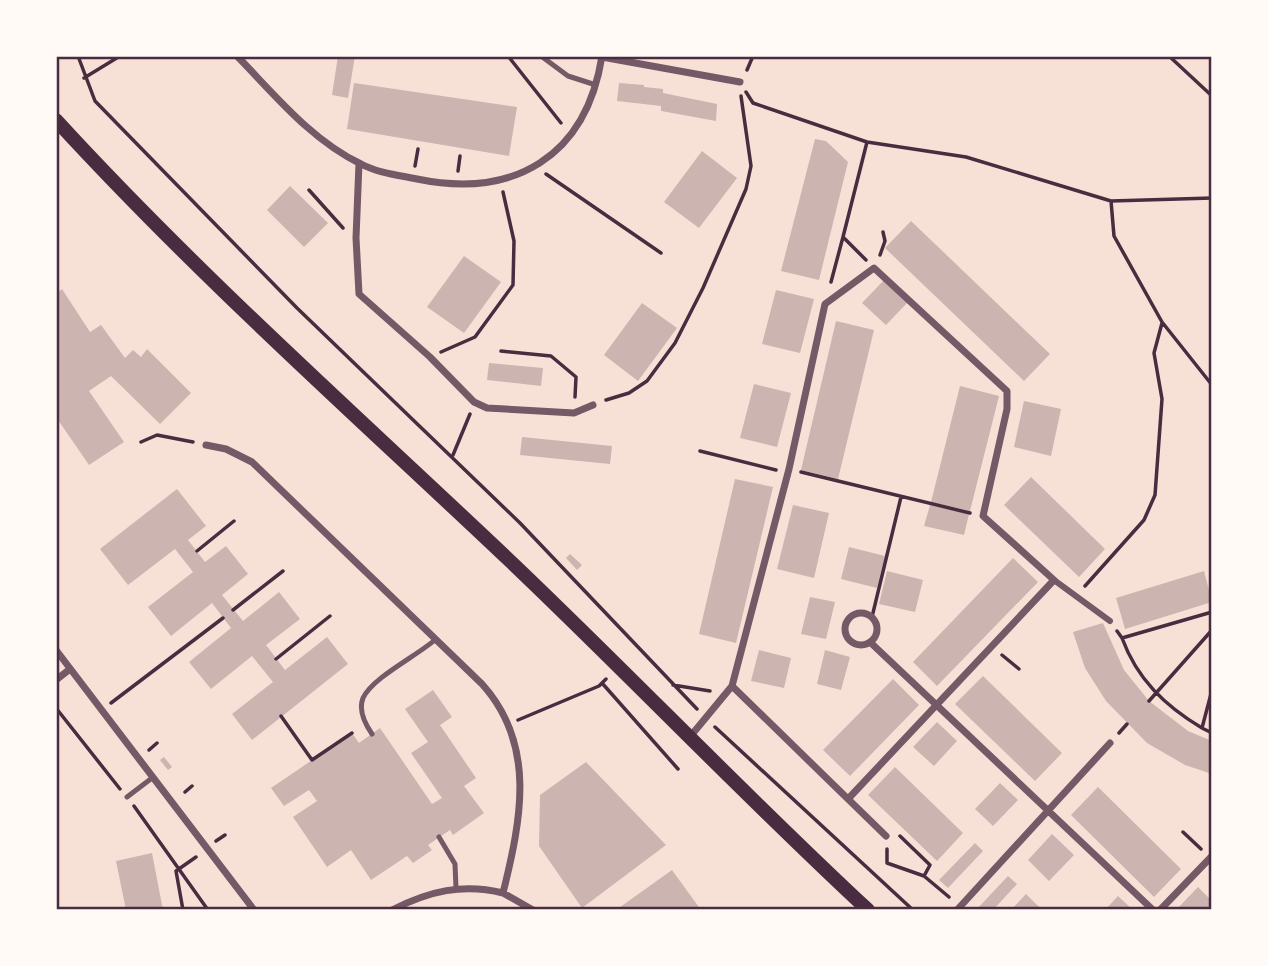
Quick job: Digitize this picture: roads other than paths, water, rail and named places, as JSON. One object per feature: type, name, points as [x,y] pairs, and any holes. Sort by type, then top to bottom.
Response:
[{"type":"main road","points":[[56,120],[131,201],[256,326],[515,565],[689,738],[868,910]]},
{"type":"street","points":[[237,56],[314,135],[359,163],[375,171],[445,185],[500,179],[536,167],[571,136],[590,103],[597,85],[602,57],[740,82]]},
{"type":"street","points":[[359,163],[356,222],[359,294],[430,357],[474,402],[487,408],[574,413],[593,404]]},
{"type":"street","points":[[689,738],[732,686],[788,471],[825,304],[874,268],[1007,391],[1007,409],[982,516],[1074,598],[1110,621]]},
{"type":"street","points":[[206,445],[226,449],[252,462],[488,691],[510,723],[520,797],[515,843],[503,893]]},
{"type":"street","points":[[848,799],[1054,580]]},
{"type":"street","points":[[860,613],[872,617],[877,632],[871,643],[856,645],[847,637],[845,628],[850,617],[860,613]]},
{"type":"street","points":[[871,643],[1153,910]]},
{"type":"street","points":[[56,650],[254,910]]},
{"type":"street","points":[[56,680],[70,669]]},
{"type":"street","points":[[732,686],[886,836]]},
{"type":"street","points":[[959,908],[1110,743]]},
{"type":"street","points":[[1160,910],[1211,857]]},
{"type":"street","points":[[393,910],[422,895],[456,888],[482,888],[503,893],[533,910]]},
{"type":"lane","points":[[541,56],[568,76],[597,85]]},
{"type":"lane","points":[[372,734],[362,719],[363,699],[377,683],[436,639]]},
{"type":"lane","points":[[127,797],[152,778]]},
{"type":"lane","points":[[439,837],[455,864],[456,888]]}]
